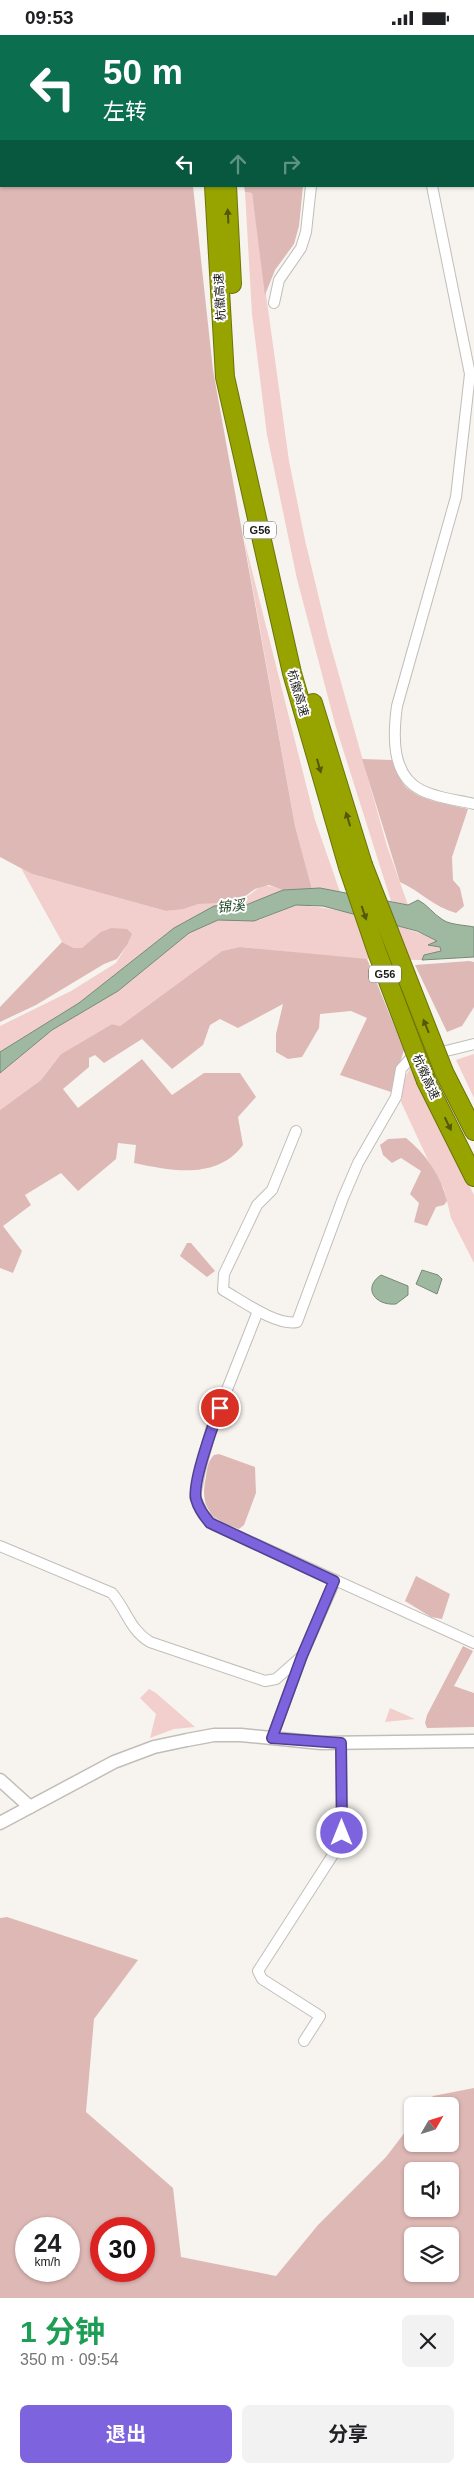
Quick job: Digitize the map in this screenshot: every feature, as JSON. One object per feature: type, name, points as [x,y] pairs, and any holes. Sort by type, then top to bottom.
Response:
[{"type":"highway","name":"杭徽高速","points":[[214,187],[225,377],[292,673],[355,866],[444,1072],[474,1131]]},
{"type":"highway","name":"杭徽高速","points":[[227,187],[236,377],[302,668],[377,953],[426,1081],[474,1177]]},
{"type":"street","points":[[274,303],[279,280],[301,247],[306,231],[311,187]]},
{"type":"street","points":[[432,187],[470,374],[456,497],[397,706],[394,725],[396,758],[401,771],[421,790],[474,804]]},
{"type":"street","points":[[296,1131],[272,1191],[257,1205],[224,1274],[223,1290],[258,1311],[288,1324],[296,1323],[343,1198],[358,1163],[392,1106],[405,1064],[409,1060],[474,1044]]},
{"type":"street","points":[[258,1311],[211,1430],[195,1497],[210,1523],[474,1643]]},
{"type":"street","points":[[0,1546],[112,1593],[122,1605],[137,1634],[150,1642],[265,1681],[276,1679],[302,1656]]},
{"type":"street","points":[[272,1738],[302,1656],[334,1581]]},
{"type":"street","points":[[0,1823],[114,1762],[154,1747],[214,1735],[341,1743],[474,1741]]},
{"type":"street","points":[[304,2041],[320,2016],[262,1979],[258,1971],[336,1851],[342,1833],[341,1743]]},
{"type":"street","points":[[0,1780],[30,1807]]},
{"type":"shaded area","points":[[0,187],[193,187],[213,370],[295,826],[312,889],[283,890],[269,885],[255,889],[237,902],[198,904],[183,909],[166,911],[32,874],[0,857]]},
{"type":"shaded area","points":[[244,187],[303,187],[299,226],[294,244],[275,270],[265,295],[252,193],[245,192]]},
{"type":"shaded area","points":[[245,192],[252,193],[289,461],[305,540],[328,636],[387,846],[408,905],[391,901],[335,724],[297,579],[267,435],[252,314]]},
{"type":"shaded area","points":[[244,539],[315,820],[340,892],[312,889],[295,826]]},
{"type":"shaded area","points":[[362,759],[392,760],[402,782],[415,794],[432,801],[468,809],[452,857],[453,880],[460,888],[464,906],[456,913],[441,907],[400,882]]},
{"type":"shaded area","points":[[21,868],[32,874],[166,911],[201,903],[233,902],[267,886],[283,890],[246,905],[214,906],[174,928],[79,1003],[0,1052],[0,1026],[71,991],[116,963],[127,945],[91,942],[82,948],[74,948],[62,942]]},
{"type":"shaded area","points":[[296,905],[349,913],[407,929],[439,942],[441,951],[425,955],[422,960],[356,959],[241,947],[222,951],[120,1026],[112,1024],[61,1054],[41,1080],[0,1110],[0,1073],[52,1030],[118,991],[189,933],[218,920],[259,920]]},
{"type":"shaded area","points":[[111,928],[127,929],[132,934],[117,959],[104,964],[36,1005],[0,1022],[0,1007],[62,942],[74,948],[82,948],[101,932]]},
{"type":"shaded area","points":[[240,947],[367,959],[404,1050],[391,1092],[340,1075],[367,1018],[351,1011],[320,1014],[319,1028],[302,1057],[288,1059],[276,1052],[276,1034],[283,1004],[238,1028],[220,1019],[210,1025],[203,1045],[172,1069],[142,1039],[104,1063],[95,1055],[89,1058],[89,1067],[63,1089],[78,1108],[142,1059],[172,1095],[204,1073],[240,1073],[256,1097],[238,1117],[243,1145],[220,1164],[193,1170],[178,1170],[134,1163],[136,1145],[118,1143],[116,1159],[78,1191],[61,1173],[25,1195],[31,1205],[3,1226],[22,1251],[13,1273],[0,1268],[0,1110],[41,1080],[61,1054],[112,1024],[120,1026],[222,951]]},
{"type":"shaded area","points":[[474,962],[474,1007],[462,1026],[447,1032],[415,965]]},
{"type":"shaded area","points":[[474,1054],[474,1098],[456,1060]]},
{"type":"shaded area","points":[[411,1067],[474,1195],[474,1263],[451,1218],[444,1189],[401,1102],[404,1079]]},
{"type":"shaded area","points":[[406,1138],[432,1166],[441,1183],[447,1201],[444,1205],[436,1207],[427,1226],[414,1222],[419,1203],[410,1194],[421,1171],[401,1158],[392,1163],[383,1155],[380,1145],[388,1139]]},
{"type":"shaded area","points":[[187,1243],[191,1243],[215,1271],[207,1277],[180,1256]]},
{"type":"shaded area","points":[[219,1454],[255,1467],[256,1493],[244,1525],[239,1529],[214,1517],[209,1511],[204,1497],[209,1462],[214,1455]]},
{"type":"shaded area","points":[[416,1576],[450,1594],[442,1619],[431,1617],[405,1601]]},
{"type":"shaded area","points":[[463,1646],[473,1651],[454,1686],[474,1693],[474,1727],[427,1728],[425,1723],[427,1715]]},
{"type":"shaded area","points":[[149,1689],[195,1727],[174,1729],[150,1738],[156,1714],[140,1698]]},
{"type":"shaded area","points":[[390,1708],[415,1719],[385,1722]]},
{"type":"shaded area","points":[[7,1917],[138,1960],[94,2019],[86,2112],[173,2188],[181,2257],[276,2276],[318,2225],[386,2157],[404,2133],[404,2153],[459,2153],[459,2097],[432,2097],[474,2088],[474,2298],[0,2298],[0,1918]]},
{"type":"water","name":"锦溪","points":[[320,888],[408,905],[418,900],[446,922],[474,927],[474,957],[422,960],[424,955],[441,951],[440,947],[428,945],[437,941],[417,931],[323,906],[296,905],[254,921],[218,920],[189,933],[118,991],[52,1030],[0,1073],[0,1052],[79,1003],[174,928],[214,906],[246,905],[283,890]]},
{"type":"water","points":[[422,1270],[438,1275],[442,1279],[437,1294],[416,1284]]},
{"type":"water","points":[[381,1275],[408,1286],[408,1295],[396,1304],[389,1304],[377,1299],[372,1290],[372,1285]]},
{"type":"route","points":[[220,1408],[211,1430],[195,1497],[203,1514],[210,1523],[334,1581],[302,1656],[272,1738],[341,1743],[342,1833]]}]
